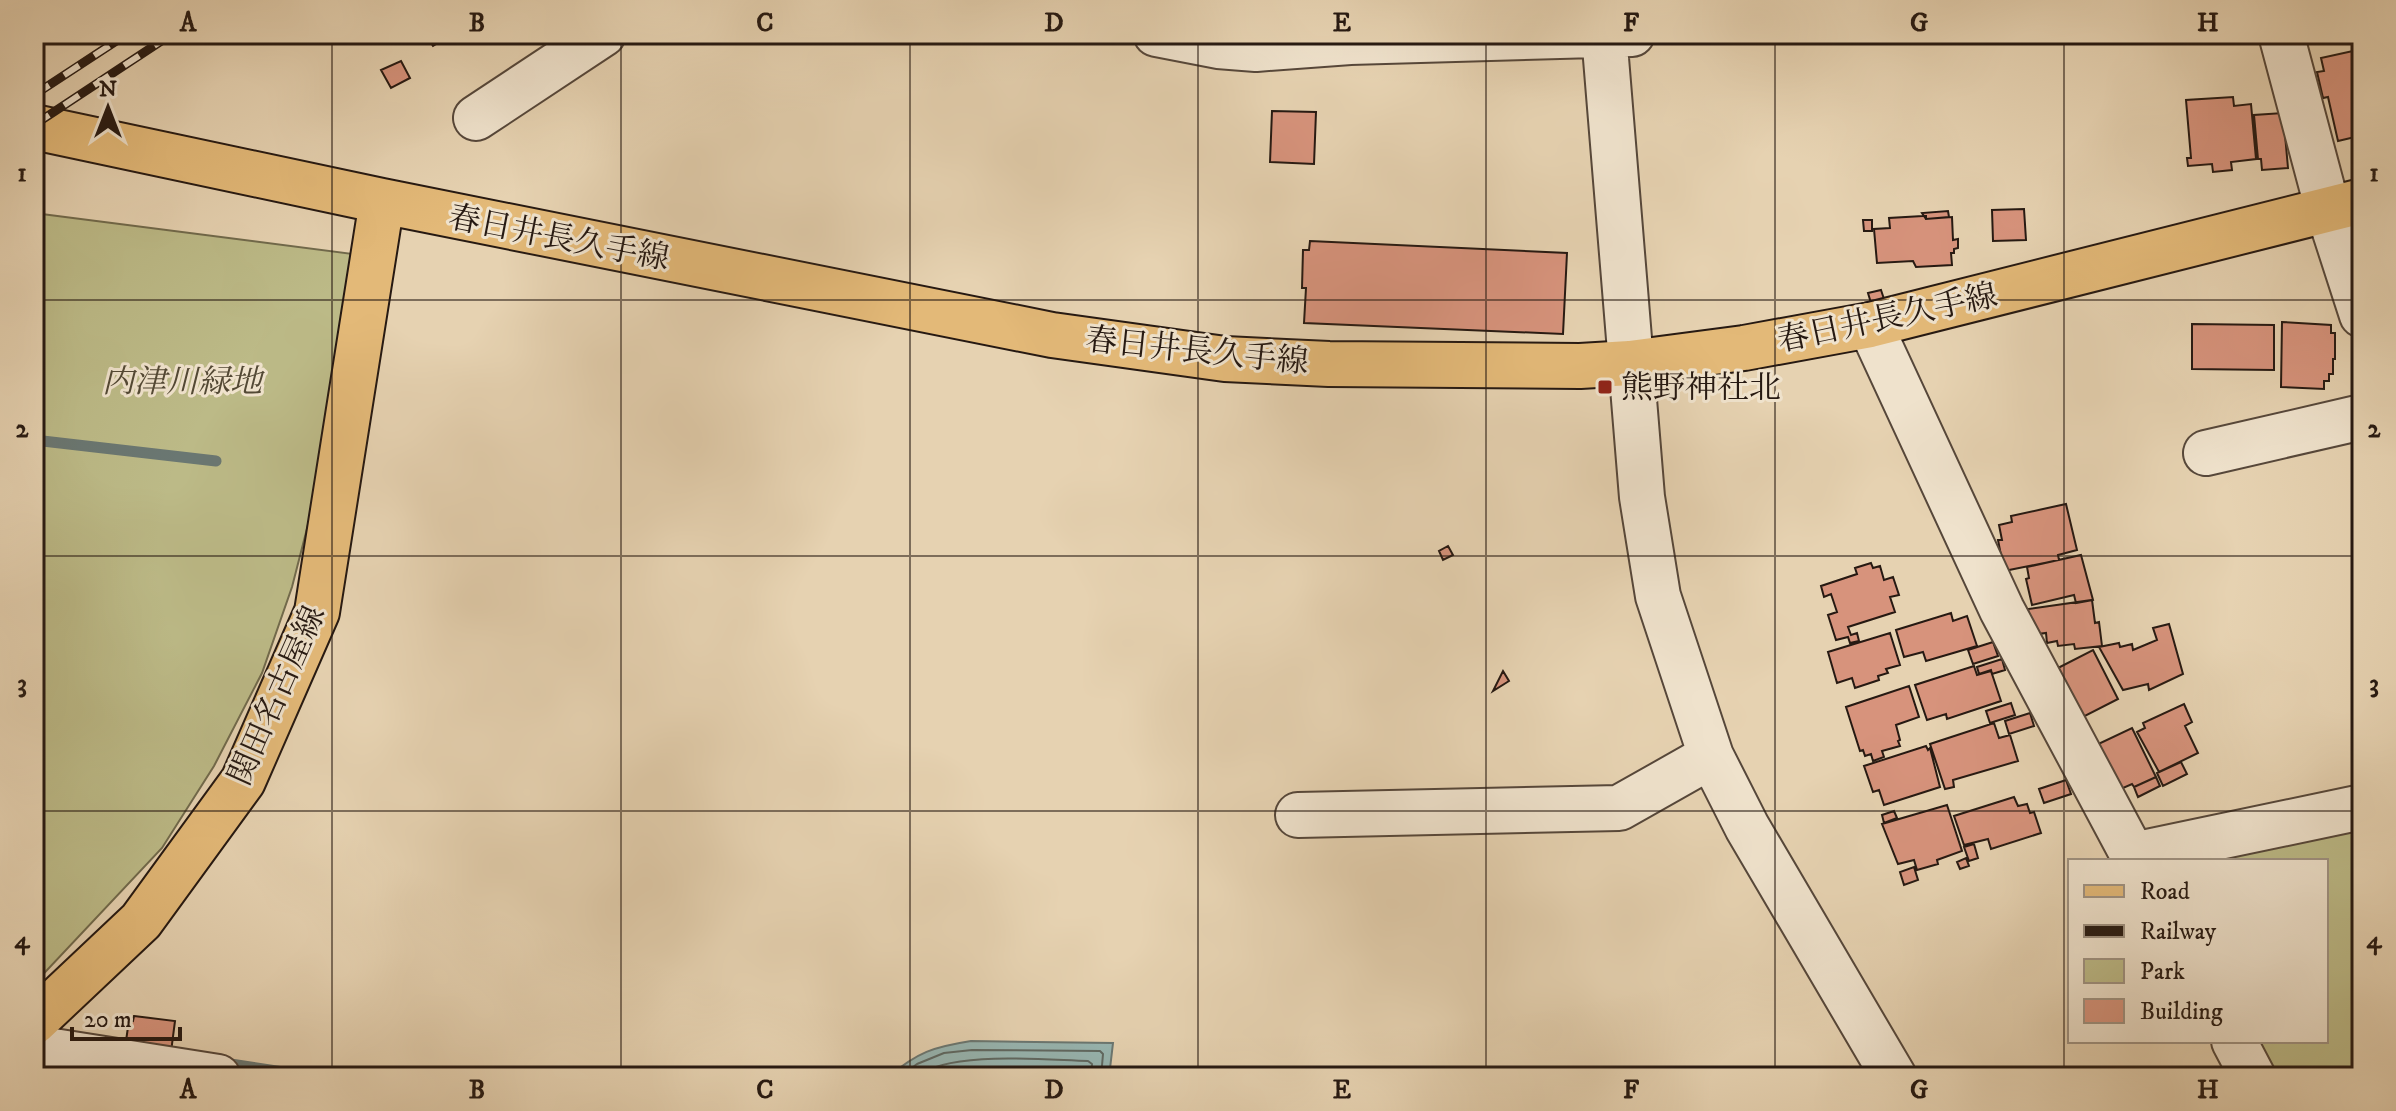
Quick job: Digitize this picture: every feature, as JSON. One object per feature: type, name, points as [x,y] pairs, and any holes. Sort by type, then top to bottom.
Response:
[{"type":"main road","name":"春日井長久手線","points":[[34,127],[382,201],[1052,335],[1190,354],[1329,364],[1580,366],[1630,363],[1744,348],[1870,325],[2345,205]]},
{"type":"main road","name":"関田名古屋線","points":[[34,1022],[141,921],[243,781],[317,612],[382,201]]},
{"type":"street","points":[[476,118],[603,34]]},
{"type":"street","points":[[1156,34],[1218,46],[1256,49],[1350,42],[1614,35],[1630,363],[1642,497],[1658,596],[1711,756],[1747,827],[1894,1077]]},
{"type":"street","points":[[2281,34],[2345,205],[2362,315]]},
{"type":"street","points":[[1870,325],[2002,610],[2134,858],[2362,807]]},
{"type":"street","points":[[2206,453],[2362,417]]},
{"type":"street","points":[[1298,815],[1619,808],[1711,756]]},
{"type":"street","points":[[2235,1043],[2253,1077]]},
{"type":"street","points":[[34,1048],[218,1077]]},
{"type":"green space","name":"内津川緑地","points":[[34,213],[353,254],[311,513],[292,587],[262,673],[214,766],[162,848],[34,984]]},
{"type":"green space","points":[[2362,821],[2362,1077],[2272,1077],[2254,1043],[2328,1043],[2328,859],[2189,859]]},
{"type":"water","points":[[971,1041],[1113,1043],[1109,1077],[888,1077],[926,1052]]},
{"type":"building","points":[[425,34],[443,34],[446,38],[433,46]]},
{"type":"building","points":[[2317,34],[2349,34],[2318,39]]},
{"type":"building","points":[[2362,49],[2362,141],[2356,142],[2355,137],[2338,141],[2328,97],[2323,98],[2317,72],[2324,71],[2321,58]]},
{"type":"building","points":[[401,61],[410,78],[391,88],[381,70]]},
{"type":"building","points":[[2233,97],[2234,106],[2251,104],[2256,159],[2231,162],[2232,170],[2213,172],[2212,164],[2188,166],[2187,158],[2191,158],[2186,100]]},
{"type":"building","points":[[1272,111],[1316,112],[1314,164],[1270,162]]},
{"type":"building","points":[[2283,113],[2288,168],[2262,170],[2254,115]]},
{"type":"building","points":[[2024,209],[2026,240],[1993,241],[1992,210]]},
{"type":"building","points":[[1948,211],[1949,217],[1926,219],[1922,213]]},
{"type":"building","points":[[1926,216],[1926,219],[1952,217],[1953,240],[1958,239],[1958,248],[1951,253],[1952,265],[1916,267],[1913,261],[1877,263],[1874,229],[1890,228],[1889,218]]},
{"type":"building","points":[[1863,220],[1872,220],[1872,231],[1864,231]]},
{"type":"building","points":[[1310,241],[1567,253],[1563,334],[1304,323],[1306,288],[1302,288],[1303,250],[1309,250]]},
{"type":"building","points":[[1881,290],[1884,299],[1871,303],[1868,293]]},
{"type":"building","points":[[2282,322],[2331,325],[2331,333],[2335,333],[2335,359],[2333,374],[2329,374],[2329,381],[2324,381],[2324,389],[2281,387]]},
{"type":"building","points":[[2192,324],[2274,325],[2274,370],[2192,369]]},
{"type":"building","points":[[2066,504],[2077,550],[2058,555],[2059,560],[2004,571],[1998,540],[2002,540],[1999,525],[2012,522],[2011,516]]},
{"type":"building","points":[[1448,546],[1453,555],[1443,560],[1439,551]]},
{"type":"building","points":[[2081,555],[2093,600],[2076,603],[2074,595],[2032,605],[2026,579],[2029,578],[2027,567]]},
{"type":"building","points":[[1871,563],[1873,568],[1880,566],[1884,580],[1893,577],[1899,595],[1890,597],[1895,612],[1848,627],[1851,635],[1857,633],[1859,641],[1850,643],[1848,637],[1836,640],[1828,615],[1837,612],[1831,594],[1824,597],[1821,586],[1857,574],[1855,568]]},
{"type":"building","points":[[2092,600],[2102,646],[2075,649],[2074,644],[2058,646],[2057,641],[2047,643],[2046,633],[2031,635],[2028,609]]},
{"type":"building","points":[[1951,613],[1953,621],[1967,616],[1977,646],[1926,661],[1923,652],[1904,657],[1896,630]]},
{"type":"building","points":[[2169,624],[2183,674],[2149,690],[2148,684],[2123,690],[2099,647],[2132,644],[2133,650],[2157,640],[2153,628]]},
{"type":"building","points":[[1890,633],[1900,665],[1886,669],[1888,673],[1878,676],[1879,680],[1855,688],[1852,678],[1837,683],[1828,652]]},
{"type":"building","points":[[1993,642],[1998,656],[1973,664],[1968,650]]},
{"type":"building","points":[[2093,650],[2118,699],[2079,719],[2054,670]]},
{"type":"building","points":[[2002,659],[2005,670],[1979,674],[1977,667]]},
{"type":"building","points":[[1974,666],[1977,675],[1991,671],[2001,701],[1947,719],[1946,714],[1927,720],[1915,685]]},
{"type":"building","points":[[1503,671],[1509,681],[1493,691]]},
{"type":"building","points":[[1909,686],[1919,717],[1896,725],[1900,746],[1882,751],[1884,757],[1873,761],[1871,754],[1865,756],[1863,750],[1860,751],[1846,707]]},
{"type":"building","points":[[2011,703],[2015,715],[1990,723],[1986,711]]},
{"type":"building","points":[[2184,704],[2192,722],[2185,726],[2198,753],[2159,772],[2137,732],[2145,728],[2143,723]]},
{"type":"building","points":[[2030,713],[2034,726],[2009,734],[2005,721]]},
{"type":"building","points":[[1994,723],[1999,738],[2010,735],[2018,761],[1953,780],[1954,787],[1945,789],[1930,744]]},
{"type":"building","points":[[2132,728],[2156,777],[2114,792],[2092,747]]},
{"type":"building","points":[[1926,746],[1928,750],[1930,748],[1940,787],[1884,805],[1879,790],[1873,792],[1864,766]]},
{"type":"building","points":[[2181,762],[2187,774],[2163,786],[2157,773]]},
{"type":"building","points":[[2156,777],[2160,786],[2138,797],[2134,787]]},
{"type":"building","points":[[2066,780],[2071,794],[2044,803],[2039,789]]},
{"type":"building","points":[[2014,797],[2018,806],[2027,804],[2030,813],[2034,812],[2041,833],[1991,849],[1988,839],[1964,845],[1954,816]]},
{"type":"building","points":[[1947,805],[1962,851],[1937,860],[1938,864],[1917,870],[1914,860],[1898,864],[1882,824]]},
{"type":"building","points":[[1894,811],[1897,818],[1884,823],[1882,815]]},
{"type":"building","points":[[1974,844],[1978,858],[1969,861],[1964,847]]},
{"type":"building","points":[[1966,858],[1969,866],[1960,869],[1957,862]]},
{"type":"building","points":[[1914,867],[1918,880],[1904,885],[1900,872]]},
{"type":"building","points":[[134,1016],[175,1021],[171,1052],[126,1041],[129,1020],[133,1021]]},
{"type":"building","points":[[2070,1070],[2092,1072],[2092,1077],[2069,1077]]},
{"type":"waterway","points":[[34,440],[216,461]]},
{"type":"waterway","points":[[224,1063],[316,1077]]},
{"type":"railway","points":[[34,95],[127,34]]},
{"type":"railway","points":[[34,125],[172,34]]},
{"type":"place","name":"熊野神社北","points":[[1605,387]]}]
